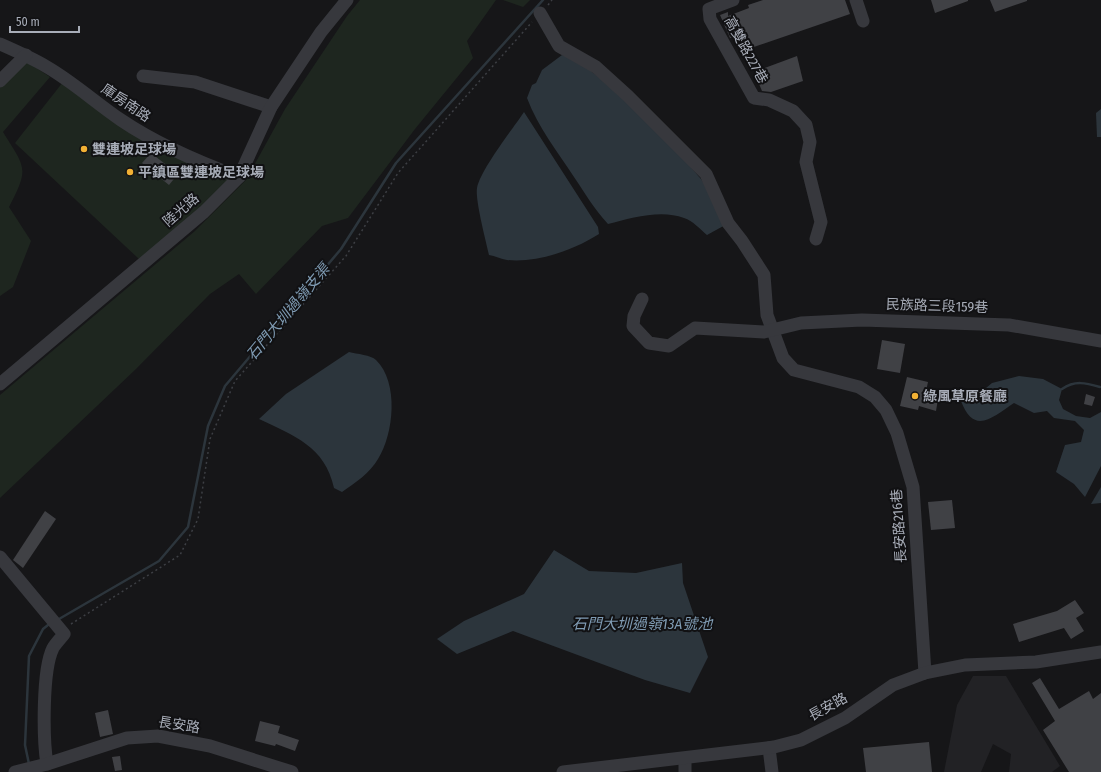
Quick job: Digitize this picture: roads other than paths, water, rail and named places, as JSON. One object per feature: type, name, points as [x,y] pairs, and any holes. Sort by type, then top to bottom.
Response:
[{"type":"street","name":"陸光路","points":[[0,384],[204,212],[239,177],[271,107],[321,32],[347,0]]},
{"type":"street","name":"高雙路227巷","points":[[733,0],[709,9],[710,19],[754,98],[769,100],[793,110],[806,125],[810,142],[806,162],[822,222],[816,239]]},
{"type":"street","points":[[856,0],[863,22]]},
{"type":"street","name":"長安路216巷","points":[[540,13],[559,46],[596,67],[628,96],[706,174],[728,223],[742,241],[764,275],[767,315],[783,358],[794,370],[859,387],[875,397],[886,410],[897,433],[913,487],[925,673]]},
{"type":"street","name":"庫房南路","points":[[0,44],[26,55],[48,68],[122,121],[149,138],[194,161],[239,177]]},
{"type":"street","points":[[0,81],[26,55]]},
{"type":"street","points":[[143,76],[195,82],[271,107]]},
{"type":"street","name":"民族路三段159巷","points":[[642,299],[634,316],[634,326],[649,343],[669,346],[695,328],[764,332],[801,323],[877,320],[1009,325],[1101,341]]},
{"type":"street","points":[[0,557],[64,634],[53,649],[47,672],[45,707],[45,765]]},
{"type":"street","name":"長安路","points":[[563,772],[770,748],[801,740],[845,718],[893,685],[925,673],[966,665],[1036,662],[1101,652]]},
{"type":"street","name":"長安路","points":[[17,771],[45,765],[126,738],[158,736],[210,746],[292,772]]},
{"type":"street","points":[[770,748],[772,772]]},
{"type":"street","points":[[685,759],[685,772]]},
{"type":"water","points":[[562,55],[576,61],[594,73],[656,129],[701,179],[727,224],[707,235],[687,219],[666,214],[646,215],[608,224],[594,207],[548,139],[531,109],[527,98],[532,85],[536,83],[542,70]]},
{"type":"water","points":[[1101,109],[1101,137],[1097,137],[1096,113]]},
{"type":"water","points":[[524,112],[598,227],[599,234],[567,250],[555,254],[531,259],[507,260],[489,255],[479,211],[477,188],[490,160]]},
{"type":"water","points":[[349,352],[374,358],[376,360],[388,381],[392,408],[388,436],[378,459],[367,473],[342,492],[334,488],[330,474],[316,452],[296,437],[259,419],[286,394]]},
{"type":"water","points":[[1019,376],[1043,379],[1062,389],[1059,400],[1063,409],[1076,416],[1090,418],[1101,412],[1101,466],[1085,497],[1074,484],[1056,472],[1065,445],[1081,442],[1084,430],[1075,421],[1054,418],[1047,411],[1034,413],[1014,403],[999,414],[984,420],[978,421],[966,412],[961,401],[967,392],[980,393],[992,383]]},
{"type":"water","points":[[1101,487],[1101,503],[1091,504]]},
{"type":"water","name":"石門大圳過嶺13A號池","points":[[554,550],[589,571],[636,573],[682,563],[683,583],[708,657],[690,693],[645,680],[513,631],[457,654],[437,639],[464,621],[524,594]]},
{"type":"waterway","name":"石門大圳過嶺支渠","points":[[59,619],[159,561],[188,527],[208,426],[225,386],[341,249],[396,163],[543,0]]},
{"type":"waterway","points":[[1062,389],[1076,383],[1100,387]]},
{"type":"waterway","name":"石門大圳過嶺支渠","points":[[29,764],[25,745],[29,656],[43,629],[48,625]]},
{"type":"place","name":"雙連坡足球場","points":[[84,149]]},
{"type":"place","name":"平鎮區雙連坡足球場","points":[[130,172]]},
{"type":"place","name":"綠風草原餐廳","points":[[915,396]]}]
